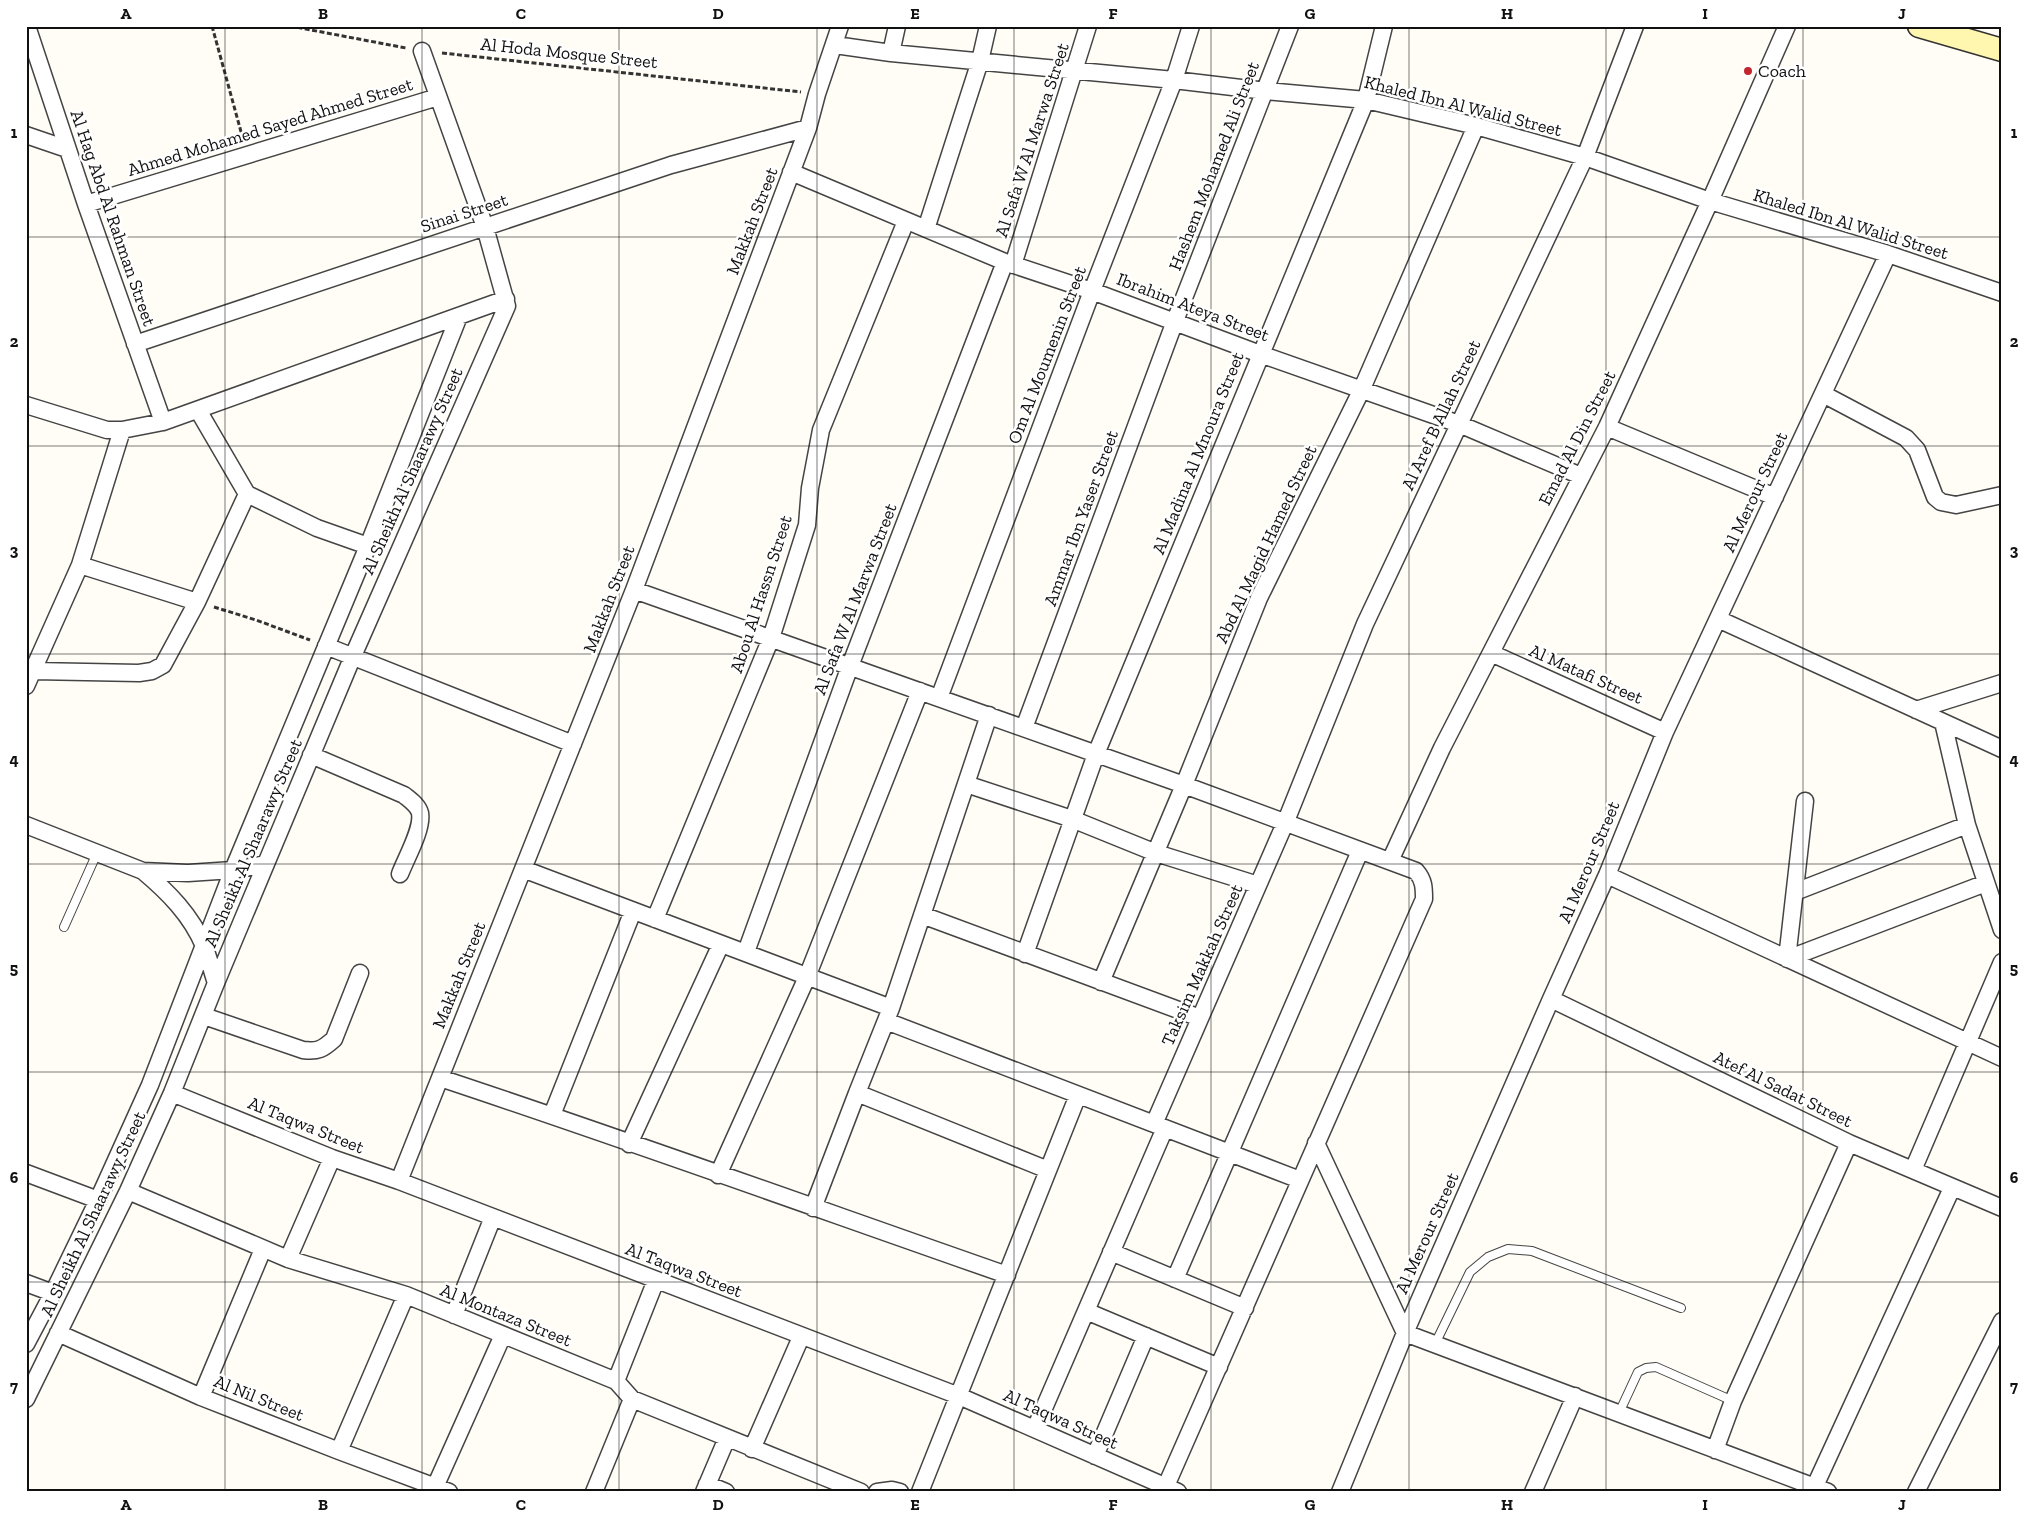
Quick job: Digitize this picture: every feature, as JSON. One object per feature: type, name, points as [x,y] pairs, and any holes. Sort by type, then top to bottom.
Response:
[{"type":"street","name":"Al Hag Abd Al Rahman Street","points":[[27,26],[67,149],[163,422]]},
{"type":"street","name":"Makkah Street","points":[[399,1181],[634,590],[808,128],[817,94],[840,26]]},
{"type":"street","points":[[891,53],[897,26]]},
{"type":"street","points":[[926,229],[980,61],[988,26]]},
{"type":"street","name":"Al Safa W Al Marwa Street","points":[[746,952],[850,666],[1009,264],[1076,70],[1088,26]]},
{"type":"street","name":"Om Al Moumenin Street","points":[[939,698],[1092,290],[1174,80],[1191,26]]},
{"type":"street","name":"Hashem Mohamed Ali Street","points":[[1175,321],[1290,26]]},
{"type":"street","name":"Al Madina Al Mnoura Street","points":[[1025,954],[1096,754],[1366,100],[1384,26]]},
{"type":"street","name":"Al Aref B Allah Street","points":[[1286,822],[1365,624],[1585,157],[1635,26]]},
{"type":"street","name":"Emad Al Din Street","points":[[1390,861],[1442,748],[1607,427],[1787,26]]},
{"type":"street","points":[[1919,26],[2002,50]]},
{"type":"street","name":"Khaled Ibn Al Walid Street","points":[[835,45],[891,53],[1366,100],[1476,126],[1585,157],[1710,201],[1888,254],[2002,293]]},
{"type":"street","points":[[26,404],[106,430],[122,430],[163,422],[506,299],[485,227],[422,51]]},
{"type":"street","name":"Ahmed Mohamed Sayed Ahmed Street","points":[[86,204],[438,96]]},
{"type":"street","name":"Abd Al Magid Hamed Street","points":[[1101,982],[1184,785],[1259,598],[1361,391],[1476,126]]},
{"type":"street","name":"Sinai Street","points":[[135,344],[670,165],[808,128]]},
{"type":"street","points":[[26,135],[67,149]]},
{"type":"street","name":"Ibrahim Ateya Street","points":[[791,172],[1009,264],[1092,290],[1361,391],[1458,424],[1581,476]]},
{"type":"street","name":"Abou Al Hassn Street","points":[[655,919],[771,638],[807,525],[810,488],[821,430],[906,221]]},
{"type":"street","name":"Al Merour Street","points":[[1340,1492],[1405,1333],[1550,999],[1607,876],[1665,732],[1888,254]]},
{"type":"street","name":"Al Sheikh Al Shaarawy Street","points":[[26,1399],[128,1191],[172,1092],[353,656],[507,306],[506,299]]},
{"type":"street","name":"Al Sheikh Al Shaarawy Street","points":[[26,1344],[98,1200],[150,1085],[232,870],[368,546],[459,316]]},
{"type":"street","name":"Ammar Ibn Yaser Street","points":[[1024,728],[1175,321]]},
{"type":"street","points":[[1823,394],[1912,443],[1935,497],[1941,502],[1956,505],[2002,494]]},
{"type":"street","points":[[198,410],[247,494],[317,528],[368,546]]},
{"type":"street","points":[[1607,427],[1775,497]]},
{"type":"street","points":[[122,430],[80,566],[30,679],[139,673],[152,671],[163,665],[196,602],[247,494]]},
{"type":"street","points":[[80,566],[196,602]]},
{"type":"street","points":[[634,590],[1286,822],[1416,871],[1422,878],[1424,899],[1244,1308],[1172,1489]]},
{"type":"street","points":[[1718,619],[2002,749]]},
{"type":"street","points":[[326,646],[573,744]]},
{"type":"street","name":"Al Matafi Street","points":[[1491,653],[1665,732]]},
{"type":"street","points":[[1916,710],[2002,683]]},
{"type":"street","points":[[718,1175],[807,977],[920,691]]},
{"type":"street","points":[[813,1208],[889,1015],[988,716]]},
{"type":"street","points":[[1943,722],[1967,825],[2002,930]]},
{"type":"street","points":[[311,756],[404,795],[414,802],[420,812],[420,826],[400,874]]},
{"type":"street","points":[[966,784],[1072,819],[1156,852],[1258,885]]},
{"type":"street","points":[[1787,959],[1805,801]]},
{"type":"street","name":"Taksim Makkah Street","points":[[1035,1429],[1111,1252],[1200,1018],[1286,822]]},
{"type":"street","points":[[26,825],[143,871],[168,892],[183,911],[204,946],[216,983]]},
{"type":"street","points":[[1794,892],[1967,825]]},
{"type":"street","points":[[1175,1279],[1360,851]]},
{"type":"street","points":[[143,871],[188,873],[232,870],[266,864]]},
{"type":"street","points":[[523,869],[746,952],[1078,1095],[1300,1180]]},
{"type":"street","points":[[1607,876],[2002,1058]]},
{"type":"street","points":[[1787,959],[1986,883]]},
{"type":"street","points":[[552,1115],[633,911]]},
{"type":"street","points":[[922,915],[1200,1018]]},
{"type":"street","points":[[628,1144],[721,944]]},
{"type":"street","points":[[1913,1170],[2002,962]]},
{"type":"street","points":[[204,1016],[303,1050],[315,1052],[334,1039],[360,973]]},
{"type":"street","name":"Atef Al Sadat Street","points":[[1550,999],[1849,1143],[2002,1208]]},
{"type":"street","points":[[440,1078],[552,1115],[628,1144],[1007,1275]]},
{"type":"street","name":"Al Taqwa Street","points":[[172,1092],[332,1158],[399,1181],[801,1337],[959,1396],[1172,1489]]},
{"type":"street","points":[[857,1093],[1048,1170]]},
{"type":"street","points":[[920,1492],[1078,1095]]},
{"type":"street","points":[[1316,1143],[1405,1333],[1822,1490],[1952,1188]]},
{"type":"street","points":[[1715,1450],[1733,1401],[1849,1143]]},
{"type":"street","points":[[288,1259],[332,1158]]},
{"type":"street","points":[[26,1173],[98,1200]]},
{"type":"street","name":"Al Montaza Street","points":[[128,1191],[288,1259],[406,1296],[616,1381],[632,1399],[861,1492]]},
{"type":"street","points":[[454,1315],[493,1218]]},
{"type":"street","points":[[201,1397],[263,1249]]},
{"type":"street","points":[[1111,1252],[1244,1308]]},
{"type":"street","points":[[616,1381],[656,1280]]},
{"type":"street","points":[[26,1283],[53,1293]]},
{"type":"street","points":[[339,1451],[406,1296]]},
{"type":"street","points":[[1086,1311],[1219,1367]]},
{"type":"street","points":[[1916,1492],[2002,1321]]},
{"type":"street","name":"Al Nil Street","points":[[58,1333],[201,1397],[442,1489]]},
{"type":"street","points":[[442,1489],[503,1335]]},
{"type":"street","points":[[1095,1456],[1146,1336]]},
{"type":"street","points":[[752,1449],[801,1337]]},
{"type":"street","points":[[1533,1492],[1575,1396]]},
{"type":"street","points":[[594,1492],[632,1399]]},
{"type":"street","points":[[726,1492],[705,1488],[727,1438]]},
{"type":"street","points":[[877,1492],[892,1490],[900,1492]]},
{"type":"lane","points":[[64,927],[97,852]]},
{"type":"lane","points":[[1434,1344],[1470,1272],[1488,1257],[1508,1249],[1532,1251],[1680,1308]]},
{"type":"lane","points":[[1619,1413],[1638,1372],[1656,1366],[1733,1401]]},
{"type":"path","points":[[212,26],[247,154]]},
{"type":"path","name":"Al Hoda Mosque Street","points":[[290,26],[422,51],[817,94]]},
{"type":"path","points":[[196,602],[256,620],[326,646]]},
{"type":"place","name":"Coach","points":[[1748,71]]}]
